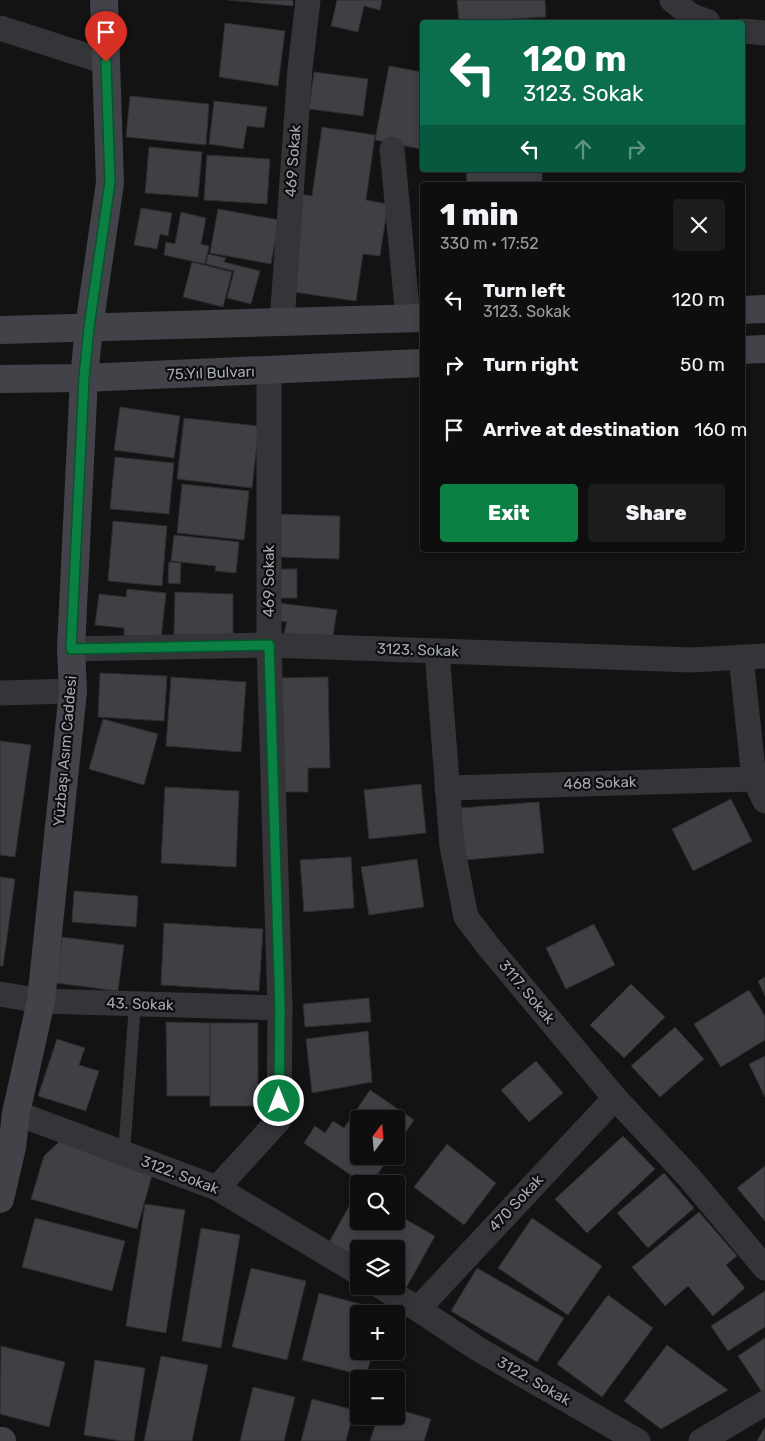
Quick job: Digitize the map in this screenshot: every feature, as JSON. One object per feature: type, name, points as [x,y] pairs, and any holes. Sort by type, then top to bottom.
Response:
[{"type":"main road","name":"Yüzbaşı Asım Caddesi","points":[[0,1199],[12,1147],[16,1114],[41,1001],[73,691],[71,649],[84,378],[89,327],[110,182],[104,0]]},
{"type":"main road","points":[[745,310],[765,309]]},
{"type":"main road","points":[[0,330],[415,318]]},
{"type":"main road","points":[[745,350],[765,349]]},
{"type":"main road","name":"75.Yıl Bulvarı","points":[[0,379],[84,378],[420,364]]},
{"type":"street","name":"469 Sokak","points":[[282,322],[300,69],[308,0]]},
{"type":"street","points":[[672,0],[690,15],[703,20]]},
{"type":"street","points":[[0,28],[106,62]]},
{"type":"street","points":[[745,31],[765,33]]},
{"type":"street","points":[[392,149],[415,318]]},
{"type":"street","name":"469 Sokak","points":[[217,1188],[279,1120],[280,1008],[269,645],[269,370]]},
{"type":"street","name":"3123. Sokak","points":[[71,649],[269,645],[692,660],[753,656]]},
{"type":"street","name":"3117. Sokak","points":[[436,651],[452,846],[466,917],[615,1098],[688,1176],[765,1268]]},
{"type":"street","points":[[753,656],[754,779],[765,801]]},
{"type":"street","points":[[0,692],[73,691]]},
{"type":"street","name":"468 Sokak","points":[[447,788],[754,779]]},
{"type":"street","name":"43. Sokak","points":[[0,994],[41,1001],[280,1008]]},
{"type":"street","name":"470 Sokak","points":[[418,1309],[615,1098]]},
{"type":"street","name":"3122. Sokak","points":[[16,1114],[217,1188],[350,1268]]},
{"type":"street","name":"3122. Sokak","points":[[395,1295],[478,1349],[638,1441]]},
{"type":"street","points":[[701,1441],[765,1403]]},
{"type":"lane","points":[[124,1153],[135,1004]]},
{"type":"building","points":[[228,0],[293,0],[293,6]]},
{"type":"building","points":[[337,0],[382,0],[380,10],[364,6],[358,32],[331,26]]},
{"type":"building","points":[[457,0],[545,0],[546,17],[459,20]]},
{"type":"building","points":[[225,23],[285,31],[278,86],[219,77]]},
{"type":"building","points":[[389,66],[420,72],[420,149],[375,140]]},
{"type":"building","points":[[314,72],[368,79],[363,116],[309,109]]},
{"type":"building","points":[[130,96],[209,104],[206,145],[126,137]]},
{"type":"building","points":[[214,101],[267,107],[264,128],[247,126],[243,149],[209,144]]},
{"type":"building","points":[[322,127],[375,135],[366,200],[388,204],[380,256],[363,254],[356,301],[286,291],[300,194],[312,196]]},
{"type":"building","points":[[149,147],[202,152],[198,197],[145,193]]},
{"type":"building","points":[[207,155],[270,159],[267,204],[204,200]]},
{"type":"building","points":[[466,172],[542,172],[542,182],[467,182]]},
{"type":"building","points":[[141,208],[172,213],[168,236],[160,234],[157,249],[134,245]]},
{"type":"building","points":[[218,209],[279,220],[271,264],[210,253]]},
{"type":"building","points":[[181,212],[206,218],[201,244],[209,246],[205,264],[164,255],[166,242],[175,244]]},
{"type":"building","points":[[208,254],[226,258],[224,262],[260,271],[251,304],[227,298],[234,271],[206,264]]},
{"type":"building","points":[[192,262],[232,272],[223,307],[183,297]]},
{"type":"building","points":[[120,407],[180,416],[174,458],[114,450]]},
{"type":"building","points":[[184,418],[259,426],[252,488],[177,479]]},
{"type":"building","points":[[115,457],[174,463],[169,514],[110,509]]},
{"type":"building","points":[[182,484],[249,491],[244,540],[177,533]]},
{"type":"building","points":[[277,514],[340,516],[339,559],[278,557]]},
{"type":"building","points":[[113,521],[167,526],[162,586],[108,581]]},
{"type":"building","points":[[174,535],[239,542],[236,573],[215,571],[216,566],[171,561]]},
{"type":"building","points":[[169,562],[181,563],[180,584],[168,583]]},
{"type":"building","points":[[275,569],[297,569],[297,598],[275,598]]},
{"type":"building","points":[[127,589],[166,593],[161,639],[124,635],[124,628],[95,625],[99,594],[126,597]]},
{"type":"building","points":[[175,592],[233,594],[233,636],[174,635]]},
{"type":"building","points":[[277,603],[337,610],[332,643],[283,637],[287,622],[275,620]]},
{"type":"building","points":[[100,673],[167,676],[164,721],[98,717]]},
{"type":"building","points":[[171,677],[246,682],[241,752],[166,746]]},
{"type":"building","points":[[328,677],[330,768],[308,768],[308,792],[278,792],[276,678]]},
{"type":"building","points":[[103,719],[158,734],[144,785],[89,769]]},
{"type":"building","points":[[0,741],[31,745],[15,857],[0,855]]},
{"type":"building","points":[[421,784],[426,833],[369,839],[364,790]]},
{"type":"building","points":[[165,787],[239,791],[236,867],[161,863]]},
{"type":"building","points":[[731,799],[752,841],[693,871],[672,829]]},
{"type":"building","points":[[539,802],[544,853],[465,860],[460,808]]},
{"type":"building","points":[[351,857],[354,908],[304,912],[300,860]]},
{"type":"building","points":[[417,859],[424,907],[369,915],[361,867]]},
{"type":"building","points":[[0,877],[15,879],[3,966],[0,966]]},
{"type":"building","points":[[74,891],[138,896],[136,927],[72,922]]},
{"type":"building","points":[[164,923],[263,929],[259,991],[161,985]]},
{"type":"building","points":[[594,924],[615,965],[566,989],[546,948]]},
{"type":"building","points":[[62,937],[124,945],[118,991],[56,983]]},
{"type":"building","points":[[765,977],[765,996],[758,981]]},
{"type":"building","points":[[631,984],[665,1017],[624,1058],[590,1025]]},
{"type":"building","points":[[749,990],[765,1016],[765,1040],[721,1067],[694,1024]]},
{"type":"building","points":[[369,998],[371,1022],[305,1027],[303,1004]]},
{"type":"building","points":[[166,1022],[210,1023],[210,1096],[167,1096]]},
{"type":"building","points":[[210,1023],[258,1023],[258,1106],[210,1106]]},
{"type":"building","points":[[675,1027],[704,1059],[660,1097],[631,1066]]},
{"type":"building","points":[[368,1031],[372,1082],[312,1093],[306,1039]]},
{"type":"building","points":[[57,1039],[85,1048],[79,1065],[99,1071],[86,1111],[38,1096]]},
{"type":"building","points":[[765,1056],[765,1097],[749,1064]]},
{"type":"building","points":[[536,1061],[563,1093],[529,1122],[501,1090]]},
{"type":"building","points":[[370,1090],[399,1110],[356,1110]]},
{"type":"building","points":[[405,1114],[414,1120],[405,1133]]},
{"type":"building","points":[[350,1119],[350,1165],[384,1165],[377,1175],[351,1175],[304,1143],[315,1126],[325,1133],[333,1121],[344,1128]]},
{"type":"building","points":[[623,1136],[655,1169],[587,1233],[555,1199]]},
{"type":"building","points":[[60,1141],[154,1168],[137,1229],[31,1199],[44,1156]]},
{"type":"building","points":[[447,1144],[496,1183],[464,1225],[414,1187]]},
{"type":"building","points":[[765,1166],[765,1221],[737,1188]]},
{"type":"building","points":[[664,1173],[694,1208],[648,1248],[617,1213]]},
{"type":"building","points":[[145,1204],[185,1210],[166,1333],[126,1326]]},
{"type":"building","points":[[350,1205],[350,1230],[405,1230],[405,1219],[435,1236],[406,1288],[405,1240],[350,1240],[350,1257],[328,1244]]},
{"type":"building","points":[[699,1212],[737,1256],[726,1265],[745,1288],[713,1316],[688,1286],[665,1306],[632,1267]]},
{"type":"building","points":[[35,1218],[125,1241],[112,1291],[22,1267]]},
{"type":"building","points":[[532,1218],[602,1266],[568,1315],[498,1268]]},
{"type":"building","points":[[201,1228],[240,1235],[221,1348],[182,1341]]},
{"type":"building","points":[[251,1268],[306,1281],[287,1360],[232,1347]]},
{"type":"building","points":[[477,1268],[564,1318],[537,1362],[451,1311]]},
{"type":"building","points":[[765,1291],[765,1327],[728,1351],[711,1326]]},
{"type":"building","points":[[319,1293],[364,1305],[350,1305],[350,1360],[370,1360],[368,1370],[350,1370],[350,1372],[302,1360]]},
{"type":"building","points":[[608,1295],[653,1328],[602,1397],[557,1364]]},
{"type":"building","points":[[765,1338],[765,1390],[762,1392],[738,1356]]},
{"type":"building","points":[[667,1345],[728,1390],[661,1429],[624,1401]]},
{"type":"building","points":[[1,1346],[65,1362],[49,1427],[0,1414]]},
{"type":"building","points":[[161,1356],[208,1365],[192,1441],[144,1441]]},
{"type":"building","points":[[95,1360],[145,1368],[134,1441],[121,1441],[84,1435]]},
{"type":"building","points":[[253,1387],[295,1397],[284,1441],[240,1441]]},
{"type":"building","points":[[312,1399],[350,1409],[350,1425],[346,1441],[301,1441]]},
{"type":"building","points":[[405,1412],[431,1419],[424,1441],[370,1441],[375,1425],[405,1425]]},
{"type":"building","points":[[765,1427],[765,1441],[757,1441]]},
{"type":"route","points":[[106,62],[110,182],[89,327],[84,378],[71,649],[269,645],[280,1008],[279,1101]]}]
